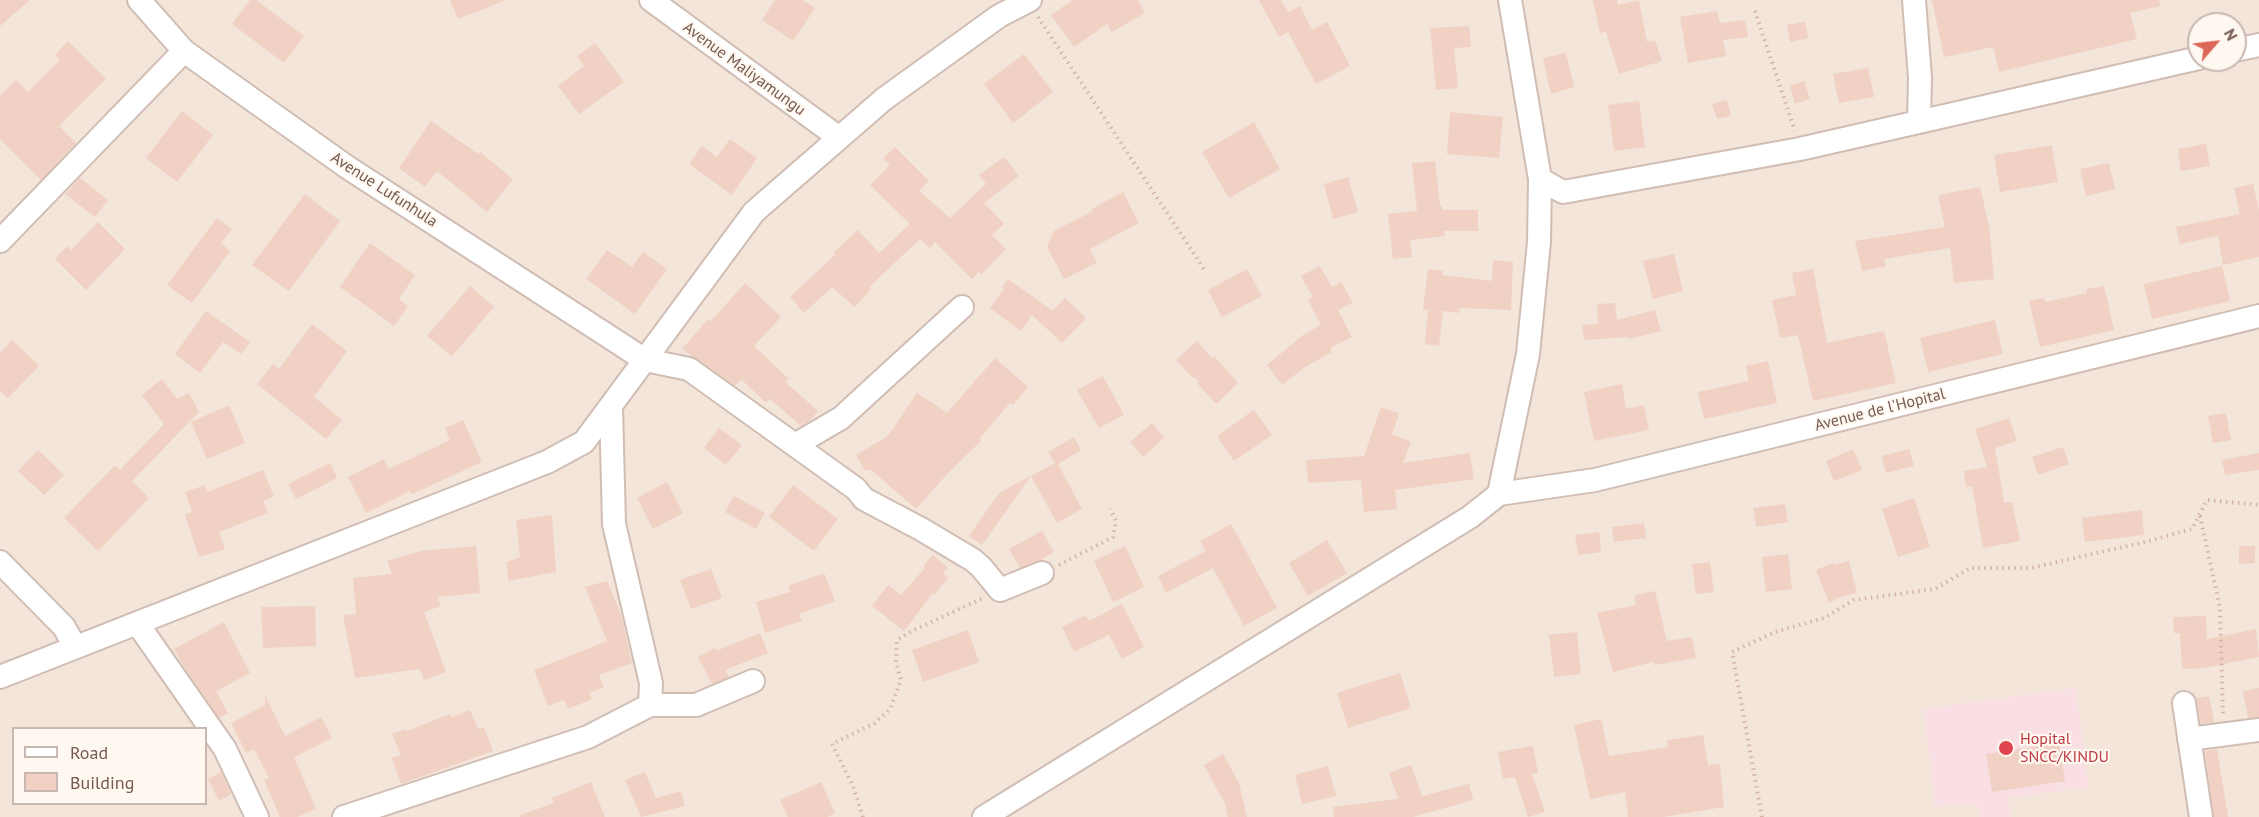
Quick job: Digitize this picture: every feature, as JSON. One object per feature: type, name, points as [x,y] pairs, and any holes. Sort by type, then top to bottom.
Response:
[{"type":"street","name":"Avenue Lufunhula","points":[[139,0],[184,51],[347,167],[645,360]]},
{"type":"street","name":"Avenue Maliyamungu","points":[[651,0],[838,137]]},
{"type":"street","points":[[984,817],[1470,517],[1499,494],[1528,354],[1539,242],[1540,179],[1510,0]]},
{"type":"street","points":[[1914,0],[1920,78],[1918,122]]},
{"type":"street","points":[[0,677],[547,462],[584,442],[754,212],[884,99],[999,16],[1029,1]]},
{"type":"street","points":[[0,242],[184,51]]},
{"type":"street","points":[[1540,179],[1563,192],[1800,149],[2187,61]]},
{"type":"street","points":[[795,445],[841,418],[962,307]]},
{"type":"street","name":"Avenue de l'Hopital","points":[[1499,494],[1595,480],[2259,316]]},
{"type":"street","points":[[645,360],[689,369],[856,489],[864,499],[973,560],[1000,590],[1042,573]]},
{"type":"street","points":[[611,406],[614,524],[651,683],[650,705]]},
{"type":"street","points":[[0,562],[64,627],[75,647]]},
{"type":"street","points":[[137,623],[225,749],[257,817]]},
{"type":"street","points":[[344,817],[594,735],[650,705],[696,705],[753,681]]},
{"type":"street","points":[[2184,703],[2201,817]]},
{"type":"street","points":[[2189,739],[2259,730]]},
{"type":"path","points":[[1029,1],[1204,269]]},
{"type":"path","points":[[1755,11],[1800,149]]},
{"type":"path","points":[[1762,817],[1732,652],[1775,632],[1824,618],[1854,600],[1935,590],[1970,568],[2031,568],[2192,529],[2207,500],[2259,505]]},
{"type":"path","points":[[1042,573],[1113,537],[1116,521],[1110,509]]},
{"type":"path","points":[[2199,515],[2220,608],[2224,735]]},
{"type":"path","points":[[863,817],[853,786],[832,744],[875,723],[890,710],[901,680],[896,662],[897,640],[1000,590]]},
{"type":"shaded area","points":[[0,0],[2259,0],[2259,817],[0,817]]},
{"type":"shaded area","name":"Hopital SNCC/KINDU","points":[[2076,688],[2088,787],[2008,798],[2010,817],[1980,817],[1977,804],[1935,807],[1924,709]]},
{"type":"building","points":[[0,0],[30,0],[0,26]]},
{"type":"building","points":[[250,0],[256,0],[304,36],[284,63],[232,24]]},
{"type":"building","points":[[450,0],[503,0],[504,1],[458,19]]},
{"type":"building","points":[[775,0],[803,0],[815,8],[793,41],[762,20]]},
{"type":"building","points":[[1073,0],[1138,0],[1145,13],[1112,32],[1107,24],[1074,47],[1051,15]]},
{"type":"building","points":[[1259,0],[1281,0],[1288,12],[1300,6],[1312,30],[1327,22],[1350,66],[1316,84],[1288,32],[1279,37]]},
{"type":"building","points":[[1593,0],[1617,0],[1618,5],[1639,0],[1647,42],[1655,40],[1662,61],[1619,74],[1606,32],[1600,33]]},
{"type":"building","points":[[1932,0],[2159,0],[2160,6],[2130,13],[2137,39],[1999,72],[1993,47],[1944,57]]},
{"type":"building","points":[[1717,11],[1720,23],[1745,20],[1748,37],[1723,40],[1726,56],[1688,63],[1680,17]]},
{"type":"building","points":[[1805,22],[1808,38],[1790,42],[1787,25]]},
{"type":"building","points":[[1469,26],[1471,47],[1454,48],[1458,88],[1436,90],[1430,28]]},
{"type":"building","points":[[68,41],[106,79],[59,126],[76,143],[41,180],[0,139],[0,96],[16,80],[28,92],[60,60],[55,55]]},
{"type":"building","points":[[595,43],[624,82],[579,114],[558,86],[584,66],[577,56]]},
{"type":"building","points":[[1566,53],[1574,87],[1551,94],[1543,58]]},
{"type":"building","points":[[1024,54],[1053,92],[1013,123],[984,84]]},
{"type":"building","points":[[1868,68],[1874,97],[1839,103],[1833,74]]},
{"type":"building","points":[[1804,81],[1810,99],[1795,104],[1790,86]]},
{"type":"building","points":[[1727,100],[1731,116],[1717,119],[1712,104]]},
{"type":"building","points":[[1639,101],[1645,147],[1614,151],[1608,105]]},
{"type":"building","points":[[182,111],[213,135],[177,182],[146,158]]},
{"type":"building","points":[[1450,112],[1503,117],[1499,158],[1447,154]]},
{"type":"building","points":[[431,121],[478,154],[480,152],[513,179],[487,212],[437,171],[425,187],[399,168]]},
{"type":"building","points":[[1254,122],[1280,169],[1229,198],[1202,152]]},
{"type":"building","points":[[730,139],[757,158],[732,195],[689,164],[702,146],[717,157]]},
{"type":"building","points":[[2206,144],[2210,166],[2181,171],[2178,149]]},
{"type":"building","points":[[2052,145],[2058,182],[2000,192],[1994,155]]},
{"type":"building","points":[[895,147],[929,181],[919,191],[950,218],[986,184],[979,175],[1004,157],[1019,176],[984,203],[1004,224],[992,235],[1006,249],[982,274],[979,272],[972,279],[935,242],[930,248],[920,239],[869,287],[871,289],[855,307],[832,287],[804,313],[790,297],[858,230],[879,253],[910,224],[870,185],[890,165],[883,158]]},
{"type":"building","points":[[1435,161],[1442,210],[1478,210],[1478,231],[1444,231],[1445,236],[1410,240],[1412,257],[1393,259],[1388,214],[1417,211],[1412,163]]},
{"type":"building","points":[[2109,163],[2115,189],[2086,196],[2080,169]]},
{"type":"building","points":[[1348,177],[1358,212],[1333,219],[1324,184]]},
{"type":"building","points":[[80,178],[108,200],[95,217],[65,194]]},
{"type":"building","points":[[2253,184],[2259,210],[2259,257],[2223,265],[2218,236],[2180,244],[2176,227],[2240,214],[2234,188]]},
{"type":"building","points":[[1980,187],[1989,226],[1994,279],[1954,283],[1950,248],[1884,259],[1886,266],[1862,271],[1855,241],[1945,227],[1938,195]]},
{"type":"building","points":[[1123,192],[1139,223],[1090,249],[1097,263],[1064,279],[1047,247],[1054,231]]},
{"type":"building","points":[[305,194],[340,221],[289,291],[252,265]]},
{"type":"building","points":[[217,218],[232,229],[221,243],[230,251],[192,303],[167,285]]},
{"type":"building","points":[[98,222],[125,249],[86,290],[55,259],[67,246],[71,250]]},
{"type":"building","points":[[370,243],[415,275],[399,299],[408,306],[394,326],[340,287]]},
{"type":"building","points":[[607,250],[632,267],[643,252],[667,269],[635,314],[586,279]]},
{"type":"building","points":[[1674,254],[1683,291],[1653,299],[1643,261]]},
{"type":"building","points":[[1493,260],[1513,262],[1511,310],[1460,308],[1459,313],[1443,311],[1439,346],[1425,344],[1428,310],[1423,310],[1428,269],[1443,271],[1442,275],[1492,281]]},
{"type":"building","points":[[1320,266],[1332,287],[1341,282],[1353,303],[1338,310],[1352,337],[1330,348],[1332,352],[1305,367],[1282,385],[1267,365],[1303,335],[1321,325],[1308,300],[1313,297],[1301,276]]},
{"type":"building","points":[[2222,266],[2230,301],[2152,319],[2144,284]]},
{"type":"building","points":[[1247,269],[1262,296],[1222,317],[1208,290]]},
{"type":"building","points":[[1813,269],[1827,343],[1884,331],[1896,383],[1813,401],[1798,335],[1780,338],[1772,300],[1796,295],[1792,273]]},
{"type":"building","points":[[1008,279],[1053,311],[1065,298],[1086,318],[1062,343],[1032,315],[1021,331],[990,308],[1004,289],[1002,287]]},
{"type":"building","points":[[745,283],[781,317],[754,346],[789,379],[785,382],[818,411],[801,426],[770,399],[766,403],[741,379],[735,386],[682,349],[708,319],[711,321]]},
{"type":"building","points":[[470,286],[494,307],[452,356],[427,336]]},
{"type":"building","points":[[2104,286],[2114,330],[2040,347],[2029,301],[2044,298],[2045,302],[2087,293],[2087,289]]},
{"type":"building","points":[[1615,303],[1617,320],[1655,310],[1661,331],[1629,339],[1628,337],[1584,340],[1582,325],[1598,324],[1597,304]]},
{"type":"building","points":[[206,311],[250,342],[241,354],[223,342],[200,373],[175,354]]},
{"type":"building","points":[[1995,320],[2003,354],[1928,372],[1920,338]]},
{"type":"building","points":[[312,324],[347,351],[314,397],[342,420],[326,439],[257,384],[273,364],[279,369]]},
{"type":"building","points":[[12,340],[39,366],[8,398],[0,391],[0,353]]},
{"type":"building","points":[[1197,341],[1238,383],[1216,404],[1197,383],[1199,382],[1195,377],[1193,378],[1176,360]]},
{"type":"building","points":[[995,358],[1028,387],[1013,405],[1010,403],[980,438],[982,440],[916,509],[870,469],[865,471],[856,455],[888,436],[917,393],[947,413]]},
{"type":"building","points":[[1768,361],[1777,403],[1704,419],[1698,392],[1749,381],[1746,366]]},
{"type":"building","points":[[1103,376],[1124,415],[1099,428],[1077,390]]},
{"type":"building","points":[[162,379],[177,399],[189,393],[199,412],[132,481],[149,498],[98,551],[64,518],[115,465],[120,470],[164,424],[142,395]]},
{"type":"building","points":[[1622,384],[1626,409],[1644,405],[1649,430],[1594,441],[1584,392]]},
{"type":"building","points":[[229,405],[245,443],[207,459],[191,422]]},
{"type":"building","points":[[1381,407],[1399,414],[1392,434],[1411,442],[1403,463],[1470,453],[1474,479],[1395,490],[1397,509],[1364,512],[1361,480],[1308,483],[1306,460],[1364,456]]},
{"type":"building","points":[[1254,410],[1272,435],[1234,461],[1217,436]]},
{"type":"building","points":[[2226,413],[2231,440],[2213,443],[2208,416]]},
{"type":"building","points":[[2009,418],[2017,441],[1995,448],[2004,503],[2012,502],[2020,541],[1983,548],[1972,486],[1966,487],[1964,471],[1987,467],[1975,429]]},
{"type":"building","points":[[463,420],[482,462],[412,494],[410,491],[366,513],[348,477],[384,459],[389,469],[450,440],[445,428]]},
{"type":"building","points":[[1152,423],[1164,438],[1143,457],[1130,442]]},
{"type":"building","points":[[719,428],[742,445],[726,465],[704,448]]},
{"type":"building","points":[[1074,437],[1081,450],[1058,464],[1082,509],[1057,523],[1031,476],[982,545],[969,536],[999,493],[1055,463],[1048,452]]},
{"type":"building","points":[[2063,447],[2069,464],[2038,475],[2032,457]]},
{"type":"building","points":[[1853,449],[1862,470],[1834,481],[1826,461]]},
{"type":"building","points":[[1909,449],[1914,466],[1886,473],[1882,456]]},
{"type":"building","points":[[38,450],[64,475],[44,495],[18,471]]},
{"type":"building","points":[[2259,453],[2259,470],[2225,475],[2222,460]]},
{"type":"building","points":[[330,463],[337,478],[296,499],[288,484]]},
{"type":"building","points":[[263,470],[274,496],[263,501],[268,513],[219,532],[225,549],[199,557],[185,515],[192,512],[185,492],[205,485],[207,492]]},
{"type":"building","points":[[667,482],[683,513],[653,529],[637,498]]},
{"type":"building","points":[[793,485],[838,519],[814,551],[769,517]]},
{"type":"building","points":[[734,496],[765,513],[756,529],[725,512]]},
{"type":"building","points":[[1914,498],[1930,547],[1898,557],[1882,509]]},
{"type":"building","points":[[1785,504],[1788,522],[1756,527],[1753,508]]},
{"type":"building","points":[[2142,510],[2144,535],[2085,542],[2082,518]]},
{"type":"building","points":[[552,515],[556,572],[508,581],[507,562],[520,557],[516,520]]},
{"type":"building","points":[[1644,523],[1646,538],[1614,542],[1612,527]]},
{"type":"building","points":[[1231,524],[1277,608],[1244,626],[1213,568],[1166,593],[1158,576],[1206,551],[1200,541]]},
{"type":"building","points":[[1042,531],[1054,552],[1020,568],[1009,549]]},
{"type":"building","points":[[1599,532],[1601,552],[1578,555],[1575,535]]},
{"type":"building","points":[[1327,540],[1347,573],[1308,596],[1289,563]]},
{"type":"building","points":[[476,546],[480,593],[437,597],[441,606],[424,612],[446,672],[424,680],[420,669],[355,678],[343,615],[356,614],[353,578],[392,574],[387,561],[421,551]]},
{"type":"building","points":[[1125,546],[1144,587],[1113,602],[1094,561]]},
{"type":"building","points":[[2239,546],[2255,546],[2255,563],[2239,564]]},
{"type":"building","points":[[1788,554],[1792,589],[1766,592],[1762,557]]},
{"type":"building","points":[[933,555],[948,568],[943,573],[948,578],[934,595],[933,593],[904,631],[872,606],[888,585],[901,595],[925,568],[923,566]]},
{"type":"building","points":[[1849,561],[1857,593],[1840,597],[1829,603],[1816,570],[1833,563],[1834,565]]},
{"type":"building","points":[[1710,562],[1714,592],[1696,594],[1692,564]]},
{"type":"building","points":[[711,569],[722,598],[691,609],[680,580]]},
{"type":"building","points":[[824,573],[835,601],[799,614],[802,621],[765,633],[756,602],[790,592],[788,586]]},
{"type":"building","points":[[607,581],[621,615],[632,663],[599,675],[604,687],[589,693],[592,699],[568,709],[564,700],[548,706],[534,670],[607,641],[585,587]]},
{"type":"building","points":[[1655,591],[1667,641],[1692,637],[1696,658],[1654,665],[1653,662],[1613,672],[1597,613],[1636,605],[1634,595]]},
{"type":"building","points":[[1122,604],[1144,647],[1122,659],[1109,635],[1074,652],[1062,627],[1086,615],[1089,621]]},
{"type":"building","points":[[315,606],[316,646],[263,648],[261,607]]},
{"type":"building","points":[[2206,616],[2207,639],[2256,629],[2259,657],[2204,668],[2182,669],[2180,633],[2174,633],[2173,617]]},
{"type":"building","points":[[224,622],[250,673],[216,691],[228,713],[219,718],[174,649]]},
{"type":"building","points":[[968,630],[979,662],[923,682],[912,650]]},
{"type":"building","points":[[1577,632],[1581,674],[1554,677],[1549,635]]},
{"type":"building","points":[[760,633],[768,653],[725,670],[729,677],[712,684],[698,657],[715,648],[716,651]]},
{"type":"building","points":[[1400,673],[1411,708],[1348,728],[1337,693]]},
{"type":"building","points":[[2259,688],[2259,717],[2248,718],[2243,691]]},
{"type":"building","points":[[265,695],[285,736],[321,717],[332,738],[294,757],[316,809],[297,817],[280,817],[264,780],[269,778],[254,749],[246,753],[231,723],[265,705]]},
{"type":"building","points":[[2209,696],[2214,722],[2201,724],[2196,698]]},
{"type":"building","points":[[470,710],[478,729],[484,727],[493,751],[401,784],[392,758],[401,755],[392,734],[406,729],[407,731],[450,714],[452,717]]},
{"type":"building","points":[[1601,719],[1609,756],[1668,747],[1667,740],[1703,735],[1708,765],[1720,764],[1724,807],[1663,817],[1628,817],[1625,792],[1590,799],[1574,725]]},
{"type":"building","points":[[2059,743],[2065,781],[1992,792],[1986,754]]},
{"type":"building","points":[[1533,746],[1538,773],[1532,774],[1545,812],[1528,817],[1515,777],[1503,779],[1498,752]]},
{"type":"building","points":[[2217,749],[2228,817],[2214,817],[2205,751]]},
{"type":"building","points":[[1223,754],[1239,783],[1247,817],[1228,817],[1225,804],[1204,765]]},
{"type":"building","points":[[1411,765],[1422,796],[1469,784],[1473,800],[1413,817],[1334,817],[1333,807],[1398,799],[1389,773]]},
{"type":"building","points":[[1328,766],[1336,796],[1302,804],[1295,775]]},
{"type":"building","points":[[221,772],[231,794],[219,801],[208,779]]},
{"type":"building","points":[[645,772],[656,798],[681,791],[685,806],[641,817],[625,780]]},
{"type":"building","points":[[591,782],[605,817],[520,817],[520,815],[554,803],[552,798]]},
{"type":"building","points":[[821,782],[835,813],[827,817],[788,817],[780,800]]},
{"type":"place","name":"Hopital SNCC/KINDU","points":[[2006,748]]}]
